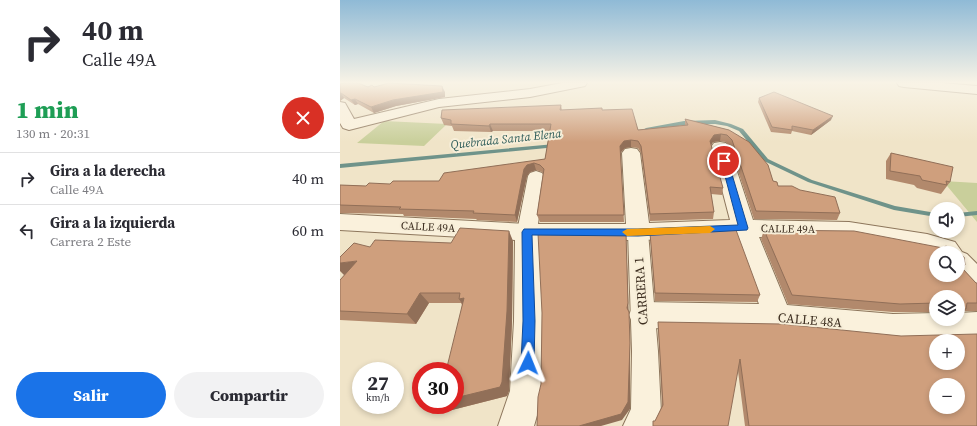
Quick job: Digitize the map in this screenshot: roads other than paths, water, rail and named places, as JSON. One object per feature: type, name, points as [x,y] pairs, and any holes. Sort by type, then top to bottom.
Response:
[{"type":"street","points":[[340,106],[344,130],[441,103]]},
{"type":"street","points":[[720,147],[744,228],[778,317]]},
{"type":"street","name":"CARRERA 1","points":[[631,153],[643,315],[646,412],[638,426]]},
{"type":"street","points":[[516,426],[527,391],[529,321],[527,232],[536,176]]},
{"type":"street","name":"CALLE 49A","points":[[340,222],[527,232],[638,232],[744,228],[849,230],[927,242],[935,246]]},
{"type":"street","points":[[965,269],[977,282]]},
{"type":"street","name":"CALLE 48A","points":[[643,315],[778,317],[893,328],[977,326]]},
{"type":"waterway","name":"Quebrada Santa Elena","points":[[646,130],[684,123],[715,122],[729,125],[741,130],[766,160],[810,181],[894,208],[929,214]]},
{"type":"waterway","name":"Quebrada Santa Elena","points":[[340,166],[555,146]]},
{"type":"waterway","name":"Quebrada Santa Elena","points":[[965,214],[977,213]]}]
